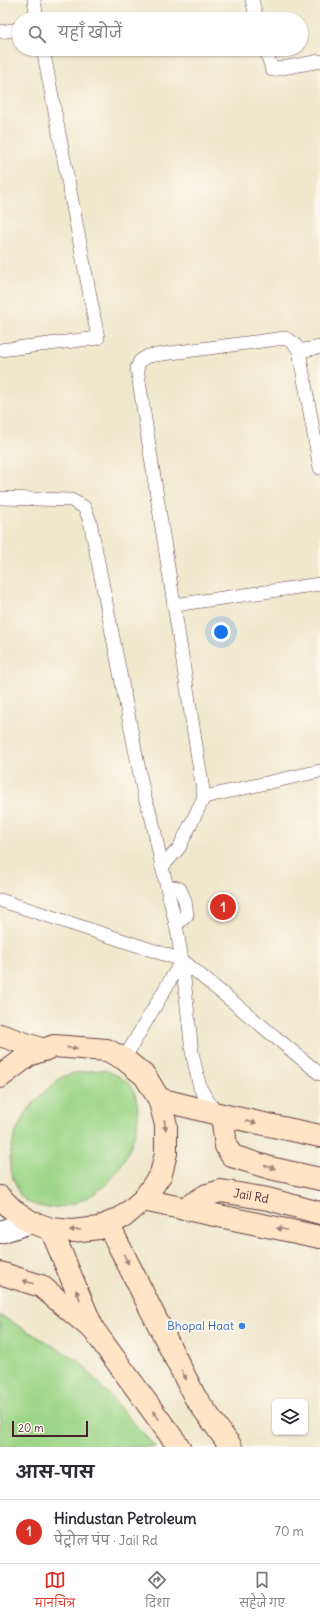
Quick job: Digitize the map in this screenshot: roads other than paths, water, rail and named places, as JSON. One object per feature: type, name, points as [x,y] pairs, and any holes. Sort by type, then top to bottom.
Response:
[{"type":"main road","points":[[0,1035],[44,1050]]},
{"type":"main road","points":[[0,1078],[29,1056],[54,1046],[107,1050],[124,1059],[145,1076],[159,1099],[166,1125],[166,1153],[161,1174],[143,1200],[123,1217],[99,1228],[72,1231],[51,1229],[31,1222],[13,1210],[0,1197]]},
{"type":"main road","points":[[159,1099],[219,1115],[319,1134]]},
{"type":"main road","points":[[219,1115],[226,1146],[232,1156],[270,1168],[320,1179]]},
{"type":"main road","name":"Jail Rd","points":[[184,1209],[207,1195],[221,1191],[268,1199],[320,1213]]},
{"type":"main road","points":[[143,1200],[320,1237]]},
{"type":"main road","points":[[108,1224],[195,1397],[231,1447]]},
{"type":"main road","points":[[51,1229],[93,1329],[179,1447]]},
{"type":"main road","points":[[0,1273],[41,1286],[93,1329]]},
{"type":"street","points":[[0,1232],[31,1222]]},
{"type":"lane","points":[[34,0],[36,12]]},
{"type":"lane","points":[[252,0],[255,12]]},
{"type":"lane","points":[[0,32],[12,30]]},
{"type":"lane","points":[[0,350],[98,338],[44,56]]},
{"type":"lane","points":[[268,56],[272,70],[320,61]]},
{"type":"lane","points":[[162,867],[179,848],[204,797],[137,368],[140,361],[148,356],[285,338],[294,343],[299,351],[320,468]]},
{"type":"lane","points":[[299,351],[320,347]]},
{"type":"lane","points":[[0,498],[71,500],[84,507],[87,514],[92,529],[144,795],[152,819],[176,925],[182,960],[192,1052],[200,1088],[219,1115]]},
{"type":"lane","points":[[174,606],[320,584]]},
{"type":"lane","points":[[204,797],[320,771]]},
{"type":"lane","points":[[0,900],[182,960],[320,1074]]},
{"type":"lane","points":[[124,1059],[182,960]]},
{"type":"place","name":"Hindustan Petroleum","points":[[223,907]]},
{"type":"place","name":"Bhopal Haat","points":[[242,1326]]}]
